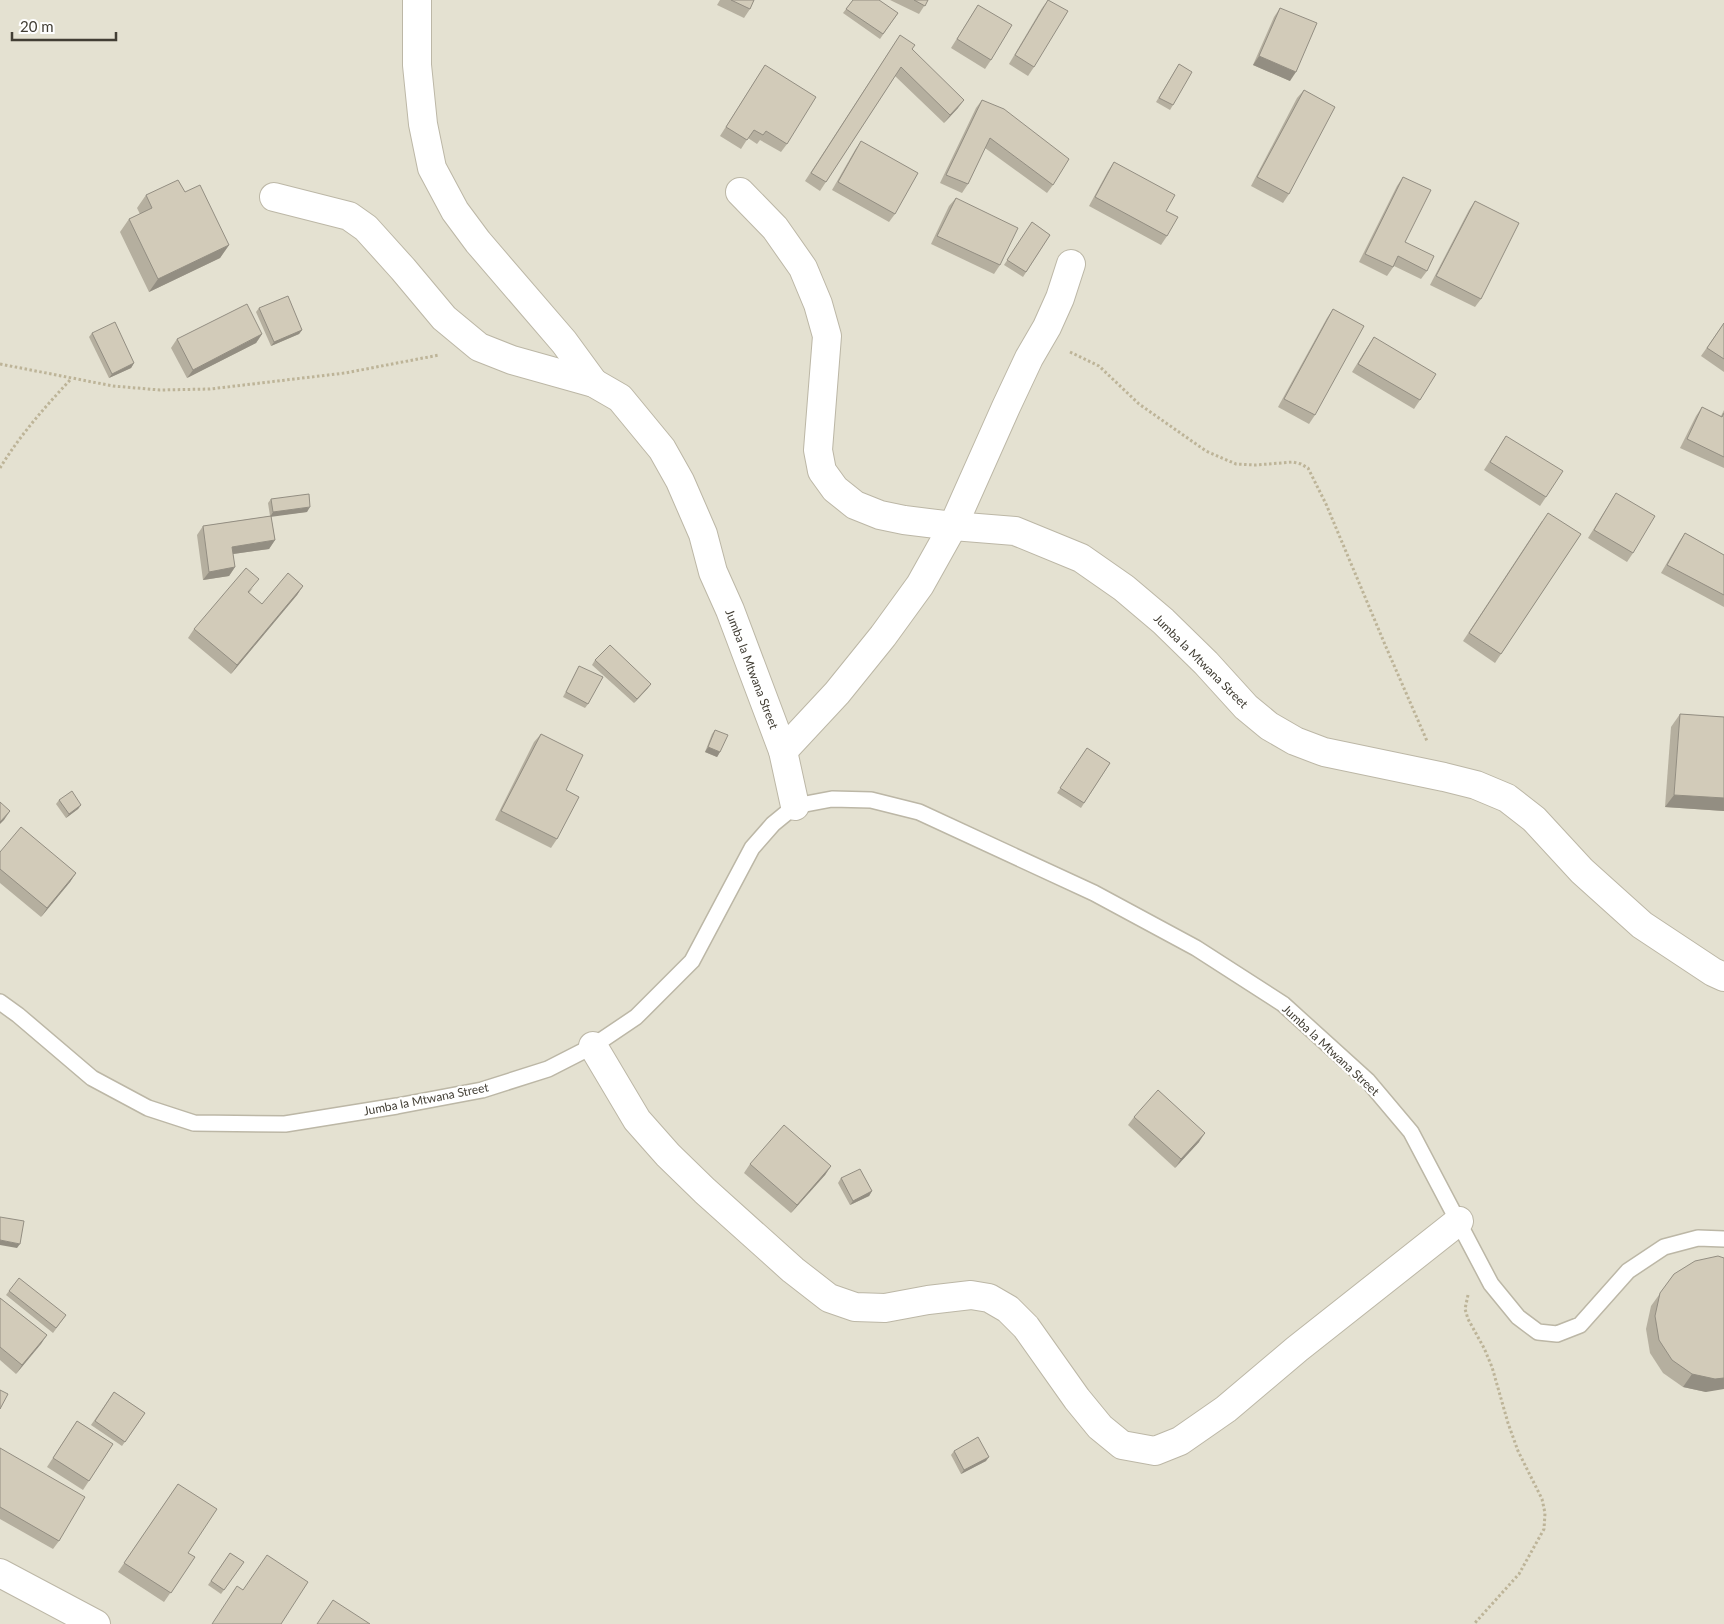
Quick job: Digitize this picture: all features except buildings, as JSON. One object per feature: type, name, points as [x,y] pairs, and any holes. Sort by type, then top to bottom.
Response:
[{"type":"street","points":[[417,0],[417,65],[424,124],[432,168],[455,211],[478,242],[564,342],[594,383]]},
{"type":"street","name":"Jumba la Mtwana Street","points":[[740,192],[775,228],[803,268],[818,304],[827,336],[818,450],[822,471],[835,489],[855,505],[880,515],[904,520],[1015,531],[1081,558],[1124,588],[1163,621],[1206,663],[1246,707],[1269,726],[1295,741],[1324,752],[1476,785],[1507,798],[1534,819],[1582,871],[1642,924],[1713,972],[1724,977]]},
{"type":"street","points":[[274,197],[349,216],[366,228],[444,318],[479,347],[512,360],[594,383]]},
{"type":"street","points":[[784,751],[837,693],[883,636],[920,584],[953,526],[1006,407],[1055,311],[1071,264]]},
{"type":"street","name":"Jumba la Mtwana Street","points":[[594,383],[620,398],[662,450],[680,481],[704,534],[713,572],[730,610],[784,751],[796,806]]},
{"type":"street","points":[[592,1046],[637,1120],[668,1155],[793,1270],[829,1298],[855,1307],[885,1308],[971,1295],[989,1298],[1008,1309],[1026,1327],[1077,1399],[1100,1427],[1122,1445],[1155,1450],[1180,1440],[1226,1409],[1297,1349],[1458,1221]]},
{"type":"street","points":[[0,1573],[96,1624]]},
{"type":"lane","name":"Jumba la Mtwana Street","points":[[0,1002],[92,1078],[148,1108],[194,1124],[285,1124],[482,1090],[548,1069],[592,1046],[636,1017],[692,961],[752,848],[773,824],[796,806],[832,799],[871,800],[919,812],[1094,893],[1196,948],[1283,1004],[1368,1081],[1411,1132],[1491,1284],[1518,1317],[1538,1332],[1557,1334],[1580,1324],[1628,1272],[1664,1247],[1698,1238],[1724,1239]]},
{"type":"path","points":[[1038,343],[1080,356],[1099,366],[1139,404],[1206,451],[1236,464],[1256,465],[1293,462],[1308,468],[1326,504],[1386,647],[1444,777]]},
{"type":"path","points":[[0,364],[113,386],[160,390],[210,389],[345,373],[479,347]]},
{"type":"path","points":[[0,468],[10,451],[39,413],[72,379]]},
{"type":"path","points":[[1474,1624],[1520,1574],[1544,1529],[1545,1513],[1542,1499],[1518,1451],[1508,1424],[1492,1367],[1468,1319],[1465,1309],[1476,1255]]},
{"type":"shaded area","points":[[0,0],[1724,0],[1724,1624],[0,1624]]}]
